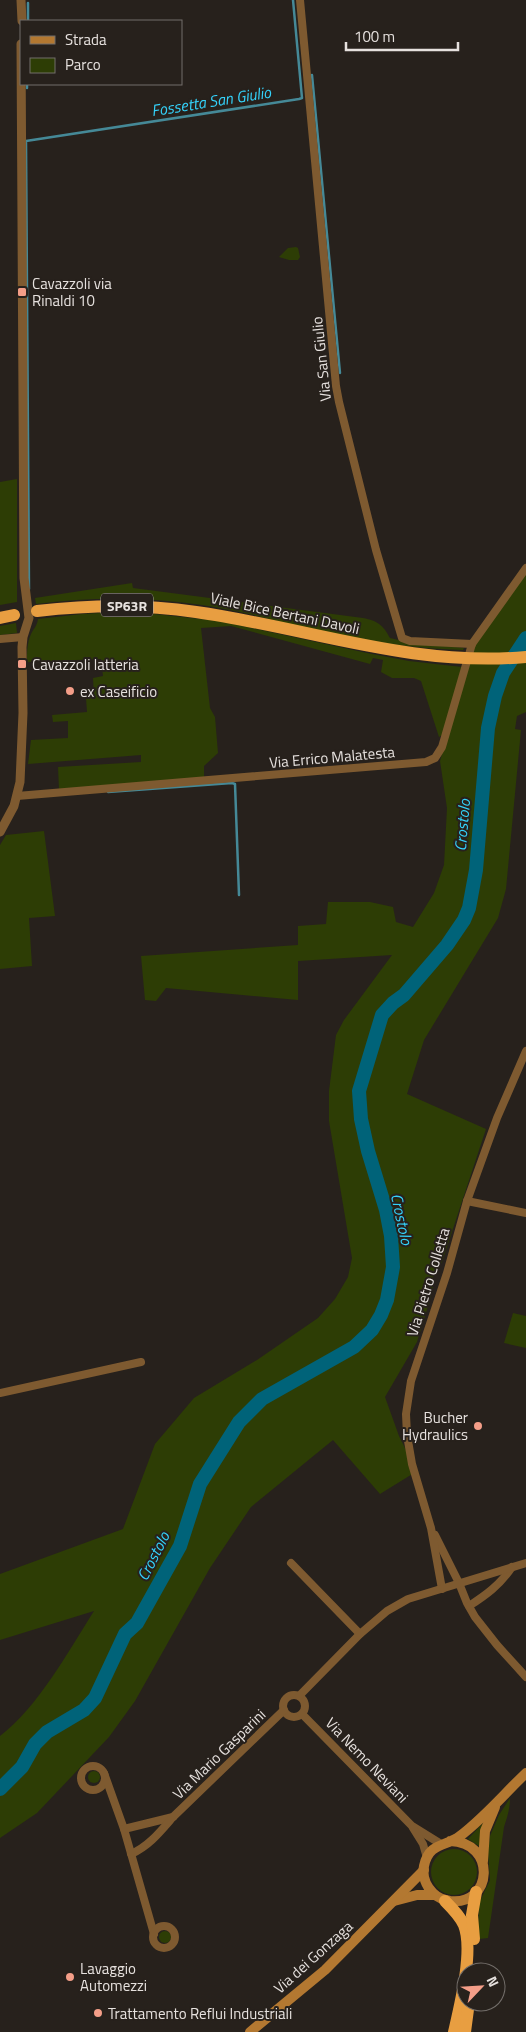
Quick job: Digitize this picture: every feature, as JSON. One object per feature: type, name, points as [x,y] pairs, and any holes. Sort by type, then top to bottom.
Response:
[{"type":"highway","name":"Viale Bice Bertani Davoli","points":[[32,604],[136,606],[171,609],[244,620],[371,648],[447,658],[526,658]]},
{"type":"highway","points":[[0,618],[14,615]]},
{"type":"highway","points":[[474,1962],[475,1950],[472,1915],[476,1892]]},
{"type":"highway","points":[[440,1898],[459,1916],[464,1925],[467,1938],[464,1980],[454,2032]]},
{"type":"highway","points":[[465,2032],[468,2012]]},
{"type":"main road","points":[[440,1898],[425,1879],[424,1870],[427,1858],[433,1850],[460,1836],[496,1804],[524,1775]]},
{"type":"main road","points":[[394,1901],[417,1895],[456,1902],[467,1899],[476,1892],[484,1878],[485,1831],[496,1804]]},
{"type":"main road","points":[[446,1842],[458,1841],[473,1848],[483,1862]]},
{"type":"main road","name":"Via dei Gonzaga","points":[[250,2032],[324,1970],[424,1870]]},
{"type":"street","points":[[22,0],[22,20]]},
{"type":"street","name":"Via San Giulio","points":[[300,0],[336,386],[376,550],[402,638],[410,641],[472,644]]},
{"type":"street","points":[[0,832],[17,796],[21,768],[22,647],[32,604],[24,578],[21,85]]},
{"type":"street","name":"Via Errico Malatesta","points":[[17,796],[426,762],[436,758],[442,747],[472,644],[526,568]]},
{"type":"street","points":[[0,639],[27,632]]},
{"type":"street","name":"Via Pietro Colletta","points":[[442,1589],[431,1528],[412,1464],[406,1414],[411,1381],[447,1273],[467,1201],[497,1118],[526,1051]]},
{"type":"street","points":[[467,1201],[526,1213]]},
{"type":"street","points":[[0,1393],[141,1362]]},
{"type":"street","name":"Via Pietro Colletta","points":[[431,1528],[469,1606],[497,1645],[526,1677]]},
{"type":"street","points":[[292,1563],[360,1634]]},
{"type":"street","points":[[299,1696],[360,1634],[387,1611],[408,1599],[526,1563]]},
{"type":"street","points":[[469,1606],[493,1590],[503,1581],[512,1568]]},
{"type":"street","points":[[291,1695],[299,1696],[305,1704],[302,1714],[292,1717],[284,1710],[285,1699],[291,1695]]},
{"type":"street","name":"Via Mario Gasparini","points":[[132,1854],[146,1846],[173,1817],[284,1710]]},
{"type":"street","name":"Via Nemo Neviani","points":[[302,1714],[412,1826],[423,1844],[427,1858]]},
{"type":"street","points":[[113,1794],[106,1790],[94,1791],[86,1789],[81,1782],[84,1770],[91,1766],[99,1767],[104,1773],[113,1794],[132,1854],[154,1934],[154,1941],[159,1947],[166,1949],[173,1945],[176,1938],[174,1931],[167,1926],[160,1927],[154,1934]]},
{"type":"street","points":[[98,1790],[105,1781],[104,1773]]},
{"type":"street","name":"Via Mario Gasparini","points":[[124,1829],[173,1817]]},
{"type":"street","name":"Via Nemo Neviani","points":[[412,1826],[446,1842]]},
{"type":"street","points":[[150,1919],[160,1927]]},
{"type":"green space","points":[[296,247],[300,257],[298,260],[279,257],[288,248]]},
{"type":"green space","points":[[17,479],[17,602],[0,605],[0,482]]},
{"type":"green space","points":[[526,570],[526,712],[517,716],[515,729],[521,730],[506,889],[498,918],[424,1040],[407,1094],[486,1129],[442,1262],[432,1279],[433,1290],[417,1342],[385,1397],[399,1436],[411,1460],[414,1473],[380,1494],[333,1440],[251,1507],[210,1568],[135,1701],[109,1737],[37,1813],[0,1838],[0,1736],[14,1724],[40,1695],[94,1611],[0,1640],[0,1574],[123,1529],[155,1444],[194,1398],[257,1360],[318,1318],[335,1299],[348,1277],[352,1258],[329,1121],[329,1091],[336,1035],[344,1020],[392,955],[298,961],[298,1000],[166,988],[156,1001],[145,1000],[141,956],[298,945],[298,926],[326,924],[328,902],[370,902],[393,907],[396,922],[413,927],[434,893],[444,865],[447,808],[440,761],[472,647]]},
{"type":"green space","points":[[132,583],[133,588],[363,618],[379,624],[390,638],[407,642],[464,648],[463,650],[412,647],[378,642],[328,633],[234,611],[181,602],[119,599],[77,600],[36,604],[35,598]]},
{"type":"green space","points":[[118,612],[219,621],[409,661],[462,667],[444,734],[439,737],[421,681],[414,678],[392,678],[381,672],[383,660],[373,658],[370,664],[231,626],[201,628],[210,708],[215,717],[218,753],[204,766],[204,781],[59,789],[58,767],[141,762],[141,755],[28,764],[31,740],[68,738],[68,721],[53,722],[52,715],[87,712],[86,698],[94,697],[93,678],[103,676],[101,659],[27,662],[31,634],[38,619]]},
{"type":"green space","points":[[16,623],[17,633],[0,635],[0,626]]},
{"type":"green space","points":[[44,831],[55,916],[29,918],[32,966],[0,969],[0,845],[6,835]]},
{"type":"green space","points":[[513,1313],[526,1316],[526,1348],[504,1343]]},
{"type":"green space","points":[[92,1771],[96,1771],[100,1777],[96,1783],[92,1783],[88,1779],[88,1775]]},
{"type":"green space","points":[[510,1798],[488,1938],[479,1939],[479,1903],[490,1880],[488,1852],[490,1836],[499,1815]]},
{"type":"green space","points":[[483,1823],[479,1846],[468,1839]]},
{"type":"green space","points":[[449,1849],[459,1849],[473,1859],[477,1872],[473,1885],[467,1891],[459,1895],[449,1895],[435,1885],[431,1877],[431,1867],[441,1853]]},
{"type":"green space","points":[[165,1931],[171,1937],[165,1943],[159,1937]]},
{"type":"waterway","name":"Fossetta San Giulio","points":[[29,589],[26,141],[302,98],[293,0]]},
{"type":"waterway","points":[[28,3],[28,20]]},
{"type":"waterway","points":[[312,75],[340,373]]},
{"type":"waterway","name":"Crostolo","points":[[0,1789],[22,1767],[35,1744],[47,1732],[84,1710],[95,1698],[125,1634],[137,1623],[180,1546],[200,1484],[239,1422],[262,1399],[354,1347],[372,1330],[381,1315],[387,1300],[393,1267],[391,1236],[386,1210],[368,1151],[361,1119],[359,1091],[382,1015],[404,995],[447,945],[464,920],[469,908],[476,870],[488,728],[495,696],[503,673],[526,638]]},
{"type":"waterway","points":[[108,792],[235,784],[239,895]]},
{"type":"place","name":"Cavazzoli via Rinaldi 10","points":[[22,292]]},
{"type":"place","name":"Cavazzoli latteria","points":[[22,664]]},
{"type":"place","name":"ex Caseificio","points":[[70,691]]},
{"type":"place","name":"Bucher Hydraulics","points":[[478,1426]]},
{"type":"place","name":"Lavaggio Automezzi","points":[[70,1977]]},
{"type":"place","name":"Trattamento Reflui Industriali","points":[[98,2013]]}]
